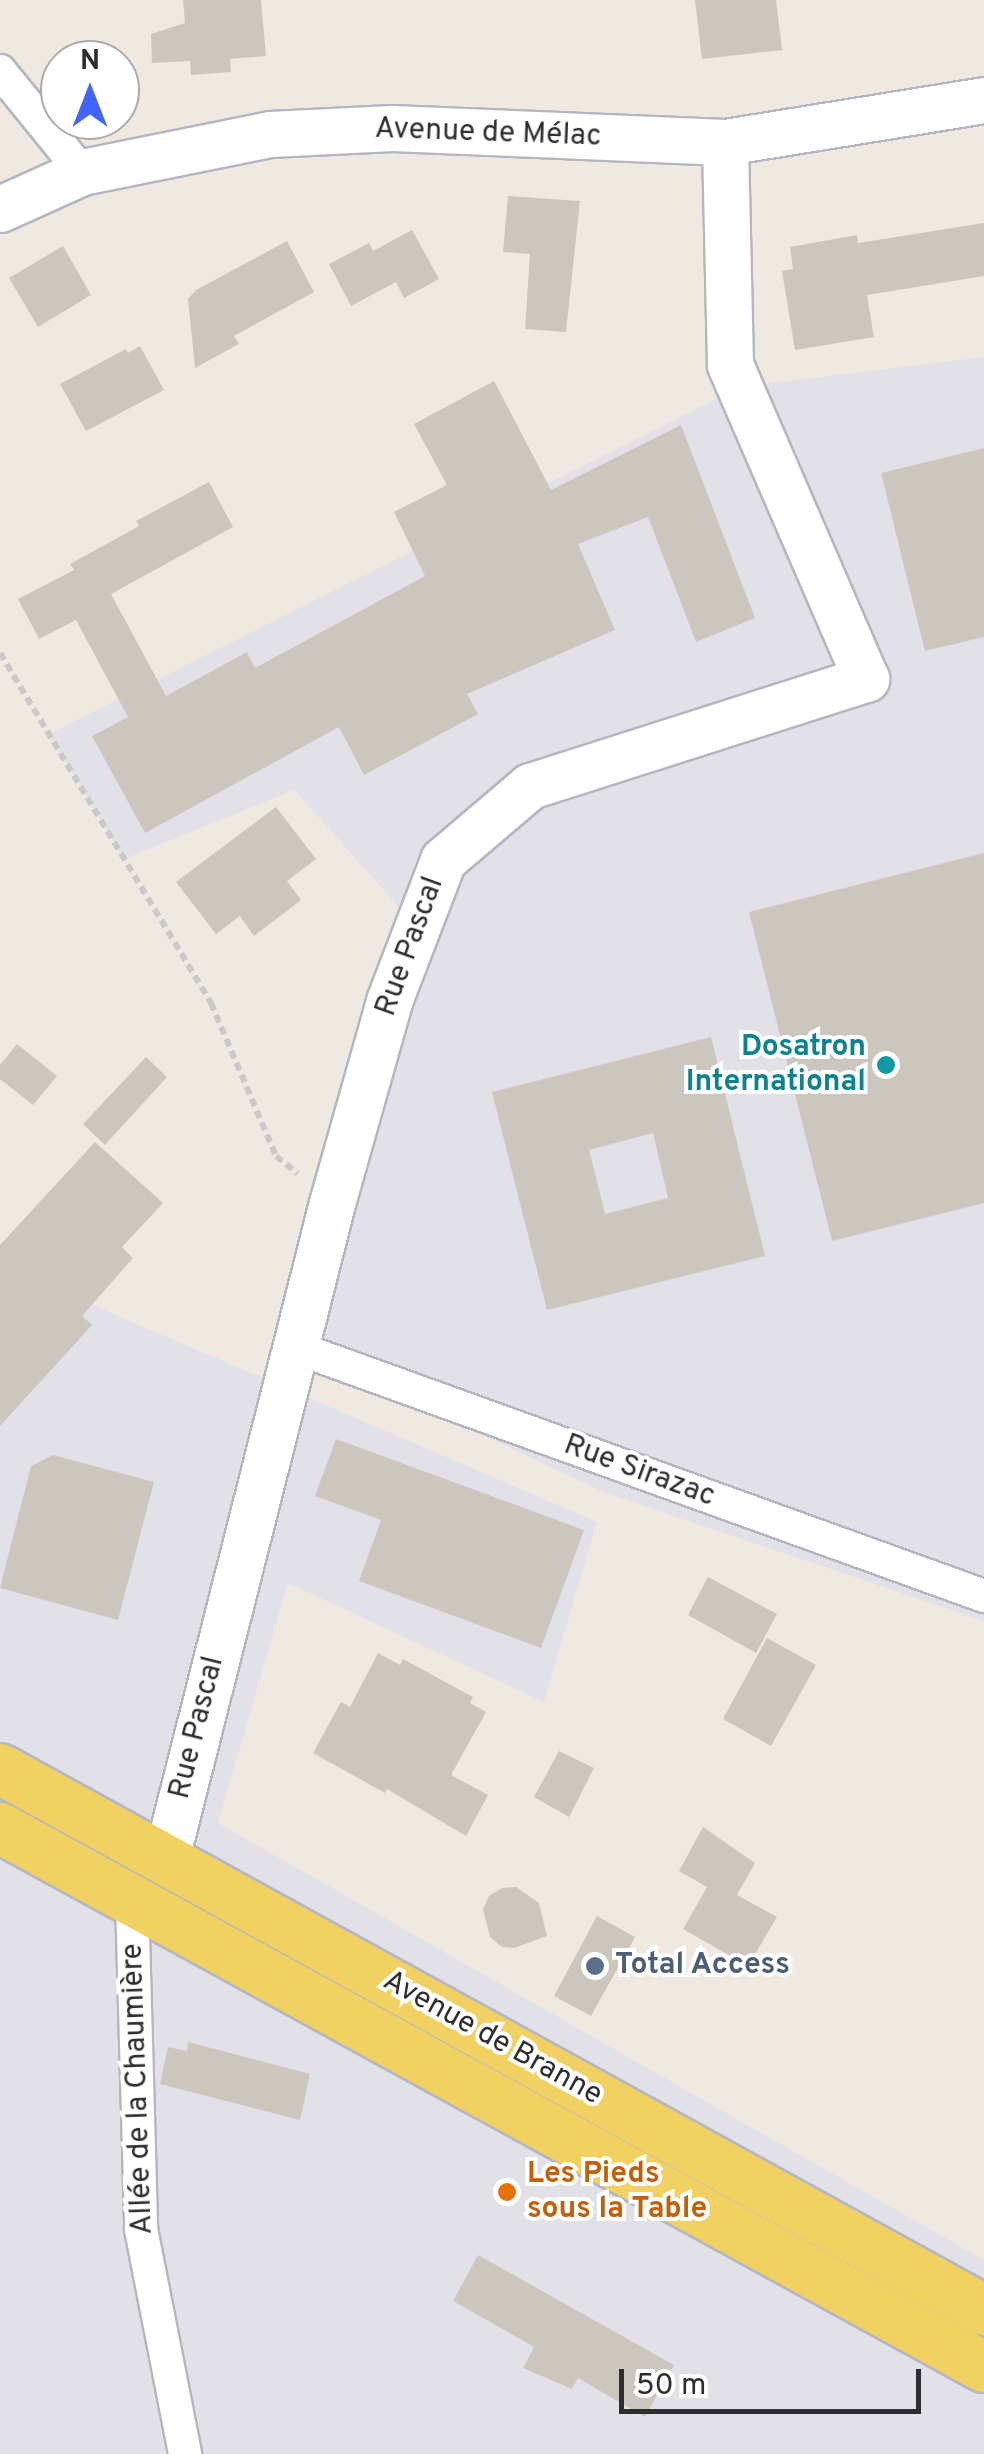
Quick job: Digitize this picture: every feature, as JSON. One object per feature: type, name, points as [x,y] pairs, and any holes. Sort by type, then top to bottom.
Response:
[{"type":"main road","name":"Avenue de Branne","points":[[0,1769],[984,2310]]},
{"type":"main road","name":"Avenue de Branne","points":[[0,1828],[984,2367]]},
{"type":"street","points":[[0,70],[82,172]]},
{"type":"street","name":"Avenue de Mélac","points":[[0,209],[82,172],[270,134],[392,128],[726,142],[984,100]]},
{"type":"street","name":"Rue Pascal","points":[[166,1858],[332,1202],[388,1001],[442,860],[530,786],[866,679],[730,364],[726,142]]},
{"type":"street","name":"Rue Sirazac","points":[[294,1347],[984,1596]]},
{"type":"street","name":"Allée de la Chaumière","points":[[132,1900],[141,2229],[184,2454]]},
{"type":"path","points":[[0,653],[210,1003],[276,1156],[332,1202]]},
{"type":"shaded area","points":[[984,357],[984,1621],[606,1493],[294,1347],[417,927],[294,790],[124,859],[49,734],[740,387]]},
{"type":"shaded area","points":[[0,1265],[597,1522],[544,1702],[288,1583],[218,1823],[984,2260],[984,2454],[0,2454]]},
{"type":"building","points":[[183,0],[261,0],[266,56],[230,59],[231,72],[191,75],[190,61],[152,63],[151,34],[185,23]]},
{"type":"building","points":[[695,0],[776,0],[782,50],[702,59]]},
{"type":"building","points":[[508,196],[580,201],[566,332],[525,329],[530,254],[503,252]]},
{"type":"building","points":[[984,223],[984,276],[867,295],[874,337],[795,350],[782,271],[793,269],[790,247],[857,235],[858,243]]},
{"type":"building","points":[[412,230],[439,279],[404,298],[396,282],[351,306],[329,264],[369,243],[373,251]]},
{"type":"building","points":[[287,241],[314,292],[234,336],[239,344],[195,368],[188,299],[196,290]]},
{"type":"building","points":[[63,246],[91,295],[38,327],[9,278]]},
{"type":"building","points":[[140,346],[164,390],[86,431],[60,384],[126,349],[128,353]]},
{"type":"building","points":[[494,381],[551,490],[681,425],[755,618],[696,642],[648,517],[578,544],[615,630],[467,694],[478,714],[364,775],[339,727],[145,833],[92,736],[128,717],[76,620],[39,639],[18,599],[74,570],[70,564],[139,526],[136,521],[209,482],[233,527],[111,594],[166,696],[247,652],[255,668],[425,576],[394,512],[447,485],[414,424]]},
{"type":"building","points":[[984,448],[984,637],[925,651],[881,473]]},
{"type":"building","points":[[276,807],[316,859],[287,881],[301,900],[254,936],[240,916],[216,934],[176,882]]},
{"type":"building","points":[[984,853],[984,1203],[832,1241],[749,912]]},
{"type":"building","points":[[711,1037],[765,1256],[547,1310],[492,1092]],"holes":[[[653,1133],[668,1198],[605,1214],[589,1150]]]},
{"type":"building","points":[[17,1044],[57,1076],[33,1105],[0,1079],[0,1065]]},
{"type":"building","points":[[146,1057],[167,1077],[105,1145],[83,1124]]},
{"type":"building","points":[[95,1142],[163,1203],[122,1247],[133,1258],[82,1316],[92,1325],[0,1426],[0,1245]]},
{"type":"building","points":[[336,1439],[584,1530],[541,1648],[359,1581],[381,1520],[315,1496]]},
{"type":"building","points":[[53,1455],[154,1482],[118,1620],[0,1588],[31,1466]]},
{"type":"building","points":[[708,1577],[777,1614],[756,1653],[688,1615]]},
{"type":"building","points":[[767,1638],[816,1665],[771,1746],[723,1719]]},
{"type":"building","points":[[378,1653],[400,1665],[403,1659],[473,1697],[470,1703],[486,1712],[451,1775],[488,1795],[466,1836],[387,1789],[385,1793],[313,1753],[341,1702],[350,1707]]},
{"type":"building","points":[[559,1751],[594,1768],[569,1817],[534,1797]]},
{"type":"building","points":[[703,1827],[755,1863],[737,1895],[777,1917],[748,1966],[683,1929],[707,1887],[679,1871]]},
{"type":"building","points":[[516,1887],[539,1903],[547,1936],[514,1948],[502,1947],[490,1937],[483,1909],[489,1896],[502,1888]]},
{"type":"building","name":"Total Access","points":[[597,1916],[635,1937],[591,2016],[554,1996]]},
{"type":"building","points":[[188,2042],[310,2074],[300,2120],[160,2084],[168,2047],[187,2051]]},
{"type":"building","points":[[478,2255],[674,2365],[645,2417],[578,2378],[572,2389],[523,2368],[534,2347],[453,2301]]},
{"type":"place","name":"Dosatron International","points":[[886,1065]]},
{"type":"place","name":"Total Access","points":[[595,1966]]},
{"type":"place","name":"Les Pieds sous la Table","points":[[507,2192]]}]
